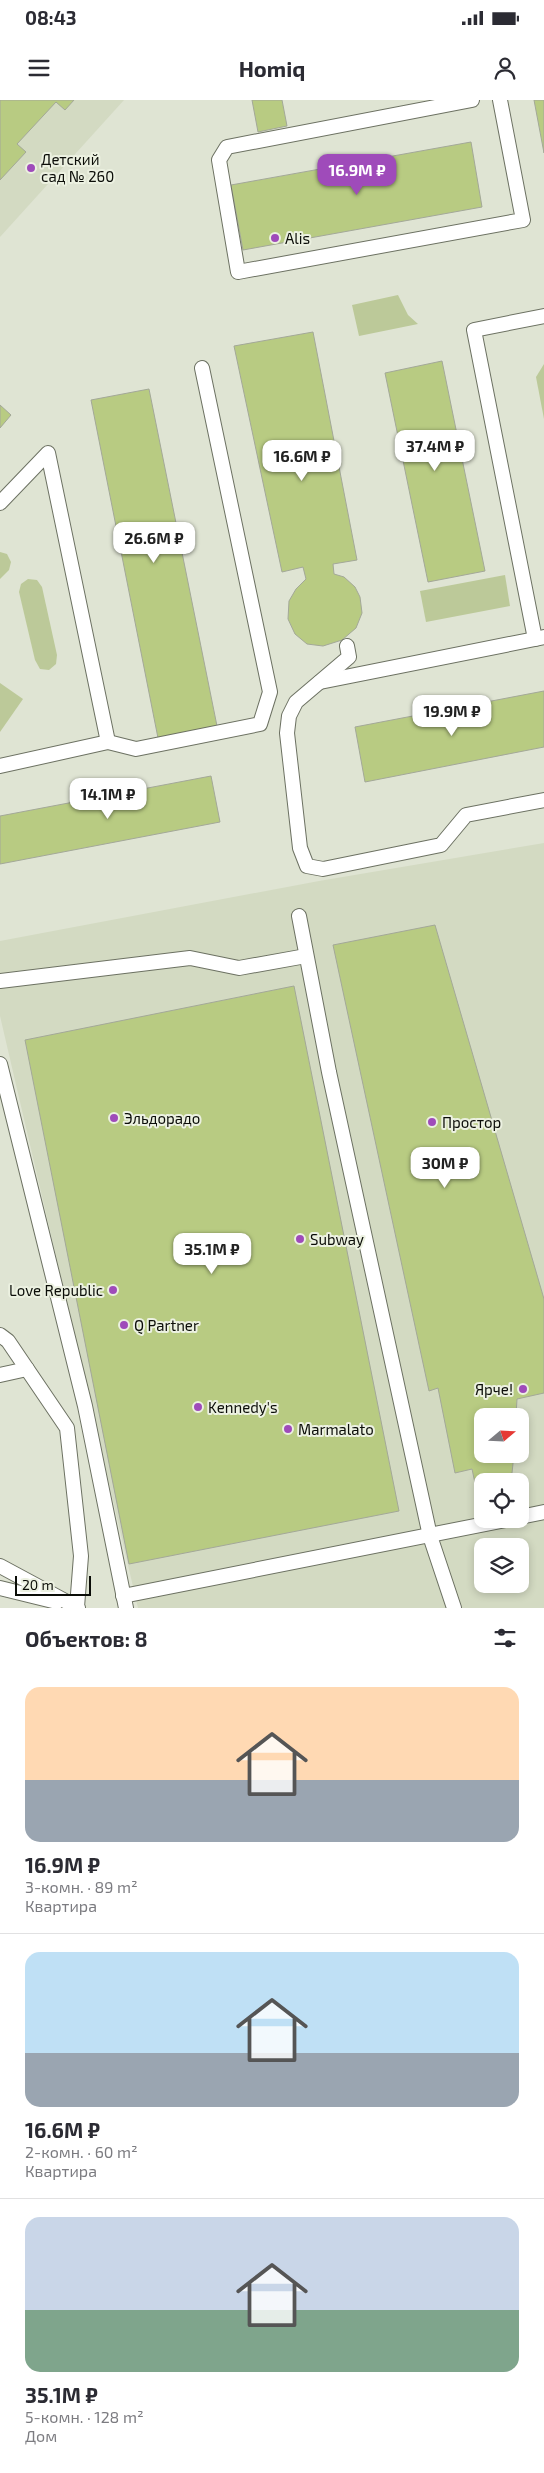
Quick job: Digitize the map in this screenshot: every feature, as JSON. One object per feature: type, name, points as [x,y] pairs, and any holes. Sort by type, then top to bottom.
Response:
[{"type":"lane","points":[[472,100],[227,146],[219,160],[238,272],[523,220],[500,100]]},
{"type":"lane","points":[[319,683],[540,638],[474,330],[544,316]]},
{"type":"lane","points":[[0,766],[108,742],[136,749],[260,724],[270,692],[202,368]]},
{"type":"lane","points":[[0,503],[48,453],[108,742]]},
{"type":"lane","points":[[347,646],[350,657],[296,702],[289,716],[287,733],[300,848],[307,866],[322,869],[442,845],[466,815],[544,800]]},
{"type":"lane","points":[[299,916],[329,1072],[430,1536],[454,1608]]},
{"type":"lane","points":[[0,982],[190,958],[239,968],[306,956]]},
{"type":"lane","points":[[0,1064],[85,1406],[124,1602],[474,1527]]},
{"type":"lane","points":[[0,1335],[8,1341],[67,1428],[81,1556],[78,1608]]},
{"type":"lane","points":[[0,1375],[27,1369]]},
{"type":"lane","points":[[529,1515],[544,1512]]},
{"type":"lane","points":[[0,1566],[78,1608]]},
{"type":"lane","points":[[0,1588],[78,1608]]},
{"type":"shaded area","name":"Детский сад № 260","points":[[0,100],[124,100],[0,237]]},
{"type":"shaded area","points":[[544,843],[544,1608],[138,1608],[0,1016],[0,941],[319,881]]},
{"type":"green space","points":[[398,295],[408,315],[418,324],[359,336],[352,305]]},
{"type":"green space","points":[[544,364],[544,419],[536,377]]},
{"type":"green space","points":[[0,552],[7,554],[11,562],[9,570],[0,579]]},
{"type":"green space","points":[[505,575],[510,606],[426,622],[420,591]]},
{"type":"green space","points":[[28,579],[37,580],[42,587],[57,655],[56,664],[49,670],[40,669],[35,660],[19,592],[21,584]]},
{"type":"green space","points":[[0,683],[23,699],[0,732]]},
{"type":"building","points":[[0,100],[74,100],[65,110],[56,102],[17,144],[26,152],[0,180]]},
{"type":"building","points":[[252,100],[282,100],[287,126],[258,132]]},
{"type":"building","points":[[534,100],[544,100],[544,153]]},
{"type":"building","points":[[471,142],[482,207],[243,250],[231,185]]},
{"type":"building","points":[[313,332],[357,560],[333,564],[334,574],[344,577],[355,587],[360,597],[362,613],[356,628],[342,640],[323,646],[307,644],[295,634],[288,619],[289,601],[296,589],[306,579],[303,567],[282,572],[234,346]]},
{"type":"building","points":[[442,361],[485,571],[428,582],[385,373]]},
{"type":"building","points":[[149,389],[217,726],[158,738],[91,400]]},
{"type":"building","points":[[0,405],[11,415],[0,428]]},
{"type":"building","points":[[544,691],[544,747],[365,782],[355,727]]},
{"type":"building","points":[[211,776],[220,822],[0,864],[0,816]]},
{"type":"building","name":"Простор","points":[[435,925],[544,1299],[544,1393],[517,1399],[516,1408],[474,1408],[474,1463],[513,1463],[512,1473],[474,1473],[474,1478],[472,1469],[455,1473],[438,1388],[429,1391],[333,945]]},
{"type":"building","points":[[294,986],[399,1511],[129,1564],[25,1040]]},
{"type":"place","name":"Детский сад № 260","points":[[31,168]]},
{"type":"place","name":"Alis","points":[[275,238]]},
{"type":"place","name":"Эльдорадо","points":[[114,1118]]},
{"type":"place","name":"Простор","points":[[432,1122]]},
{"type":"place","name":"Subway","points":[[300,1239]]},
{"type":"place","name":"Love Republic","points":[[113,1290]]},
{"type":"place","name":"Q Partner","points":[[124,1325]]},
{"type":"place","name":"Ярче!","points":[[523,1389]]},
{"type":"place","name":"Kennedy's","points":[[198,1407]]},
{"type":"place","name":"Marmalato","points":[[288,1429]]}]
